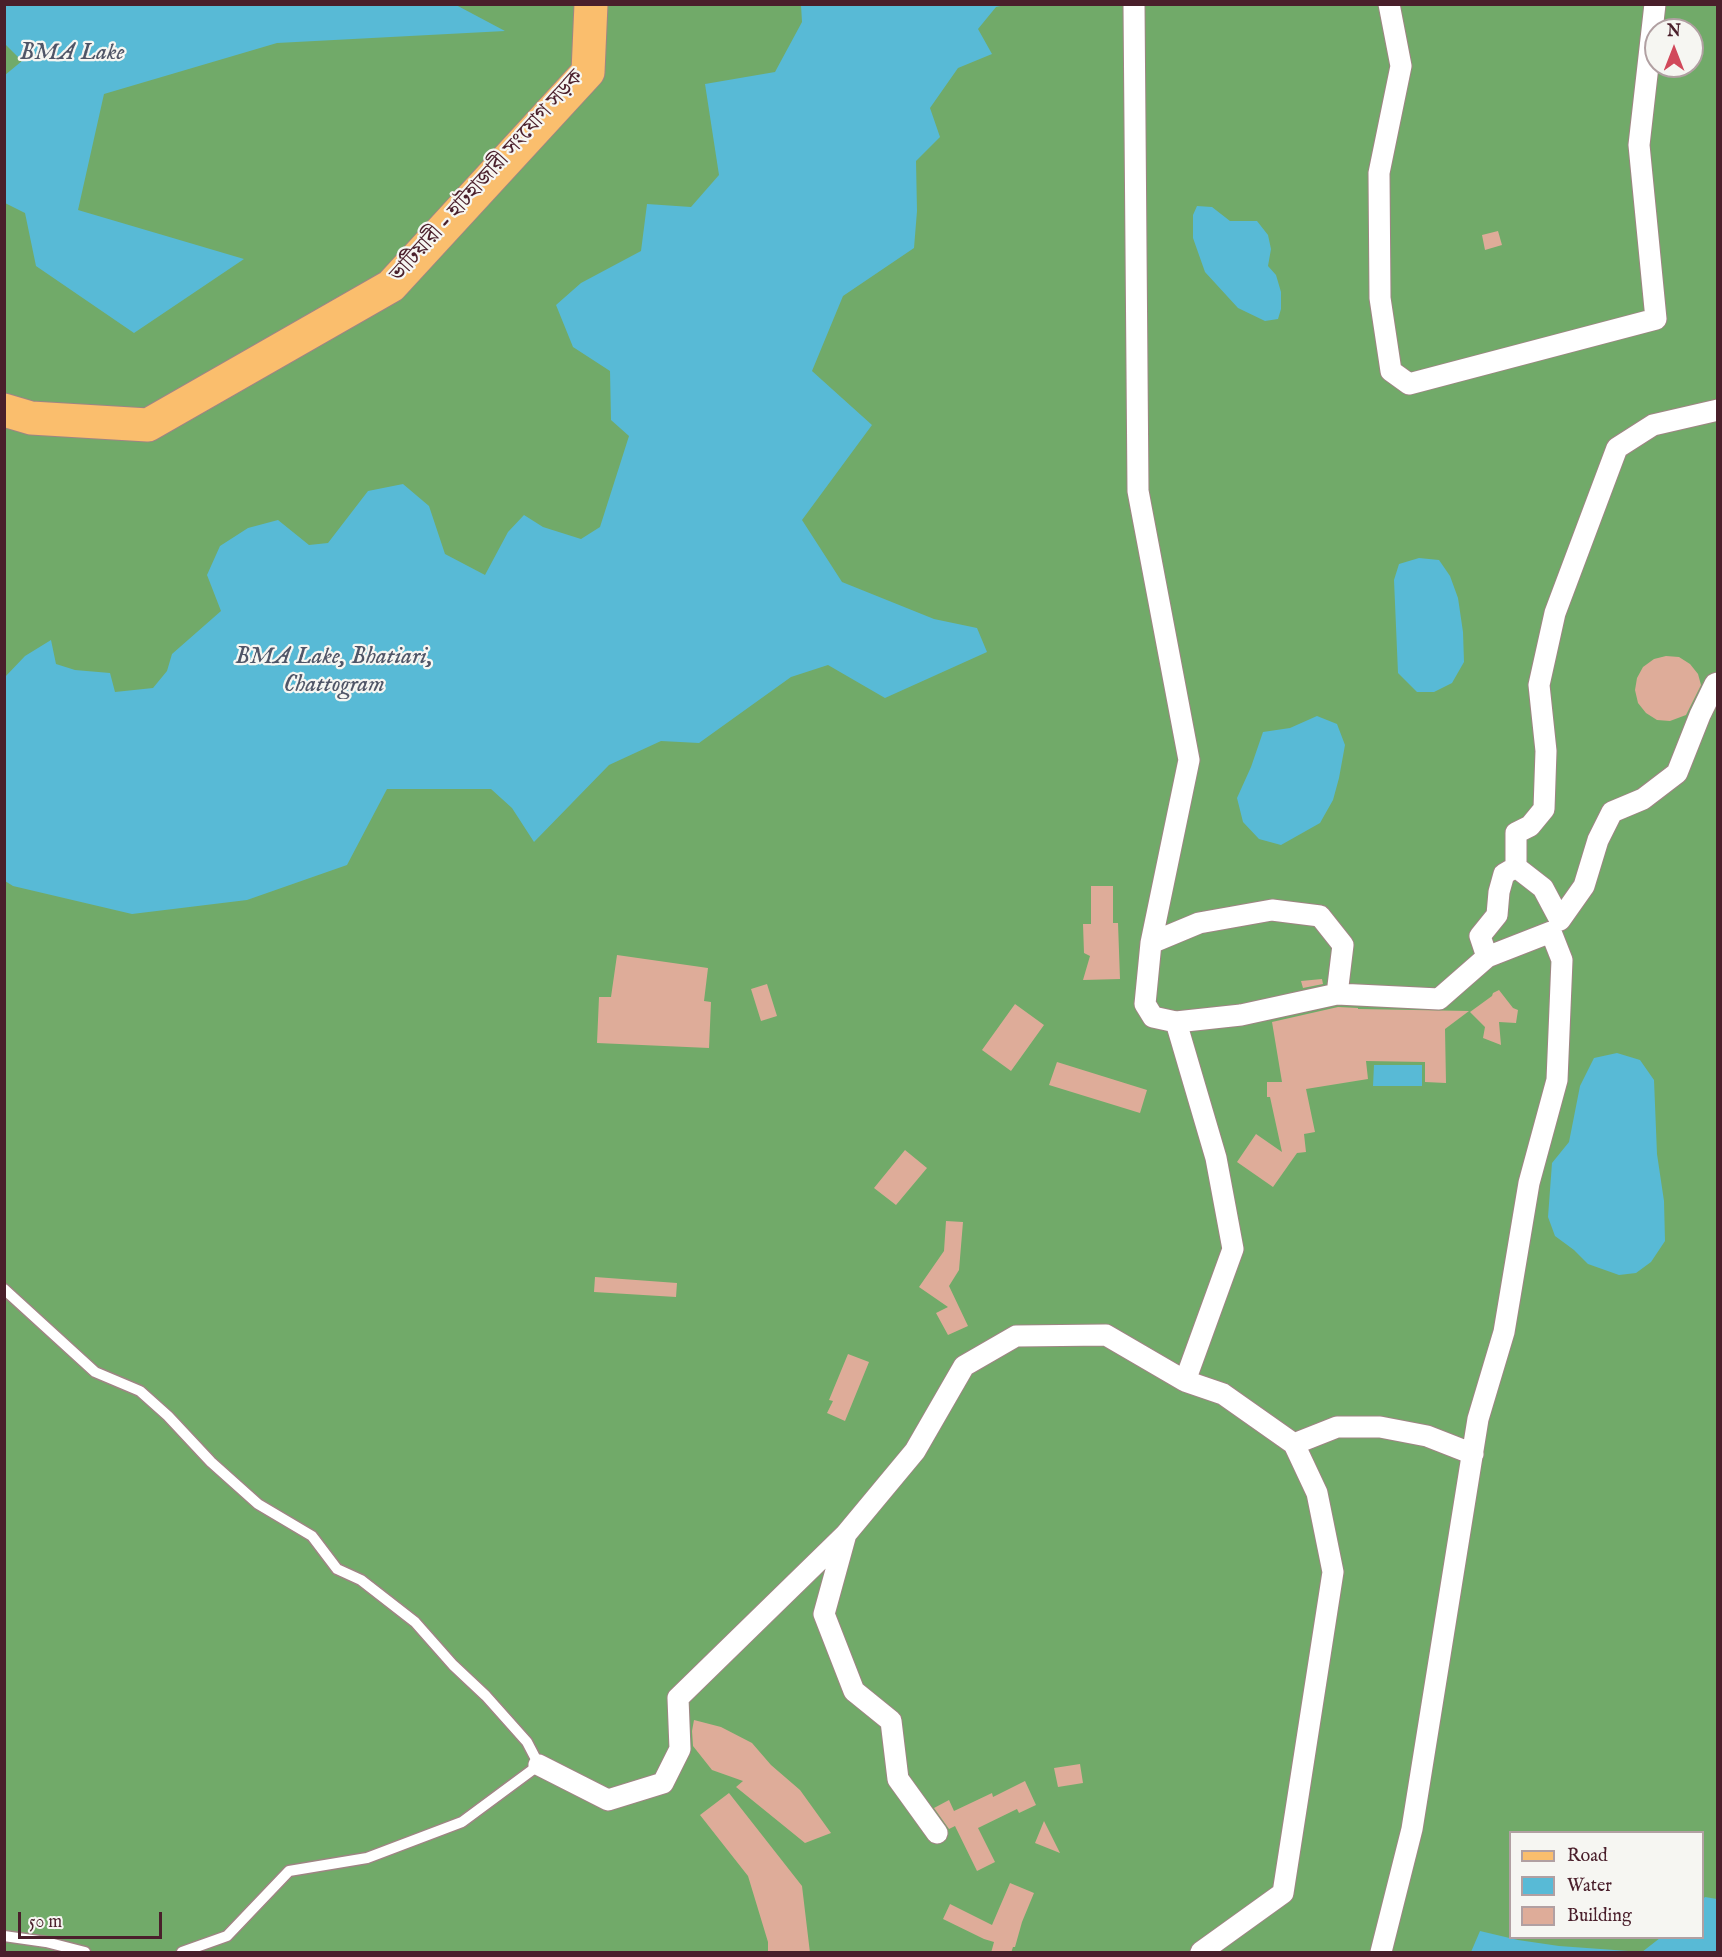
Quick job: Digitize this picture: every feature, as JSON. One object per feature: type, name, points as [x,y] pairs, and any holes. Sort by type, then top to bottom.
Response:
[{"type":"main road","name":"ভাটিয়ারী - হাটহাজারী সংযোগ সড়ক","points":[[4,410],[30,418],[148,425],[391,286],[588,72],[591,4]]},
{"type":"street","points":[[1134,4],[1138,491],[1189,760],[1151,942],[1145,1004],[1153,1017],[1176,1023],[1241,1015],[1338,994],[1439,999],[1487,957],[1556,926],[1584,886],[1598,840],[1612,812],[1643,799],[1677,773],[1700,715],[1715,684],[1718,683]]},
{"type":"street","points":[[1389,4],[1401,66],[1379,173],[1380,298],[1391,372],[1409,384],[1656,319],[1639,145],[1655,4]]},
{"type":"street","points":[[1516,867],[1516,833],[1530,826],[1544,809],[1546,751],[1539,685],[1555,613],[1617,448],[1653,424],[1718,410]]},
{"type":"street","points":[[1381,1953],[1412,1829],[1478,1419],[1504,1332],[1529,1183],[1557,1080],[1562,960],[1556,926],[1543,888],[1516,867]]},
{"type":"street","points":[[1487,957],[1480,936],[1497,915],[1499,892],[1504,874],[1516,867]]},
{"type":"street","points":[[1151,942],[1199,923],[1272,910],[1320,916],[1343,945],[1338,994]]},
{"type":"street","points":[[1176,1023],[1216,1158],[1233,1250],[1185,1381]]},
{"type":"street","points":[[539,1765],[608,1800],[663,1783],[680,1749],[678,1698],[846,1534],[915,1451],[964,1366],[1016,1336],[1106,1335],[1185,1381],[1223,1394],[1294,1444],[1317,1493],[1333,1572],[1283,1893],[1201,1953]]},
{"type":"street","points":[[1294,1444],[1338,1427],[1380,1427],[1427,1436],[1473,1454]]},
{"type":"street","points":[[846,1534],[824,1614],[854,1691],[891,1721],[898,1779],[937,1833]]},
{"type":"lane","points":[[4,1289],[95,1372],[140,1391],[168,1416],[211,1462],[258,1504],[312,1536],[337,1569],[361,1580],[415,1622],[527,1742],[539,1765],[462,1822],[367,1858],[289,1871],[227,1936],[182,1953]]},
{"type":"lane","points":[[4,1936],[46,1942],[85,1953]]},
{"type":"green space","points":[[5,5],[1717,5],[1717,1952],[5,1952]]},
{"type":"water","name":"BMA Lake","points":[[5,4],[456,5],[505,31],[277,43],[104,94],[78,210],[244,259],[134,333],[36,266],[25,213],[5,203],[5,75],[22,61],[5,44]]},
{"type":"water","name":"BMA Lake, Bhatiari, Chattogram","points":[[801,5],[1005,5],[996,7],[978,29],[992,54],[958,68],[930,108],[940,137],[916,161],[917,211],[914,248],[843,296],[812,371],[872,425],[802,520],[842,582],[934,619],[977,628],[987,652],[885,698],[828,665],[791,677],[699,743],[661,741],[609,765],[534,842],[512,808],[491,789],[387,789],[347,865],[247,900],[132,914],[13,886],[5,881],[5,677],[25,656],[51,640],[56,664],[75,670],[110,673],[115,692],[153,688],[167,671],[172,654],[221,611],[207,575],[220,546],[248,528],[278,520],[309,545],[328,543],[368,491],[403,484],[429,506],[445,554],[485,575],[508,532],[524,515],[543,527],[581,539],[600,527],[629,436],[611,420],[610,371],[573,347],[556,305],[581,283],[641,251],[647,204],[691,207],[719,175],[705,84],[775,72],[802,22]]},
{"type":"water","points":[[1197,206],[1212,207],[1230,221],[1257,221],[1268,235],[1271,249],[1268,266],[1276,275],[1281,292],[1281,309],[1278,319],[1265,321],[1238,308],[1205,272],[1193,238],[1193,215]]},
{"type":"water","points":[[1419,558],[1439,560],[1450,576],[1458,598],[1463,632],[1464,662],[1452,683],[1434,692],[1417,692],[1398,673],[1394,580],[1399,564]]},
{"type":"water","points":[[1317,716],[1337,724],[1345,745],[1333,800],[1320,823],[1281,845],[1259,839],[1243,822],[1237,798],[1263,732],[1290,728]]},
{"type":"water","points":[[1617,1053],[1640,1060],[1654,1080],[1657,1154],[1664,1201],[1665,1241],[1651,1262],[1636,1273],[1619,1275],[1588,1264],[1555,1236],[1548,1217],[1552,1163],[1569,1142],[1580,1086],[1594,1058]]},
{"type":"water","points":[[1374,1065],[1422,1065],[1422,1086],[1373,1086]]},
{"type":"water","points":[[1705,1897],[1717,1899],[1717,1952],[1642,1952],[1659,1939],[1704,1939]]},
{"type":"water","points":[[1480,1931],[1509,1939],[1559,1946],[1642,1952],[1471,1952]]},
{"type":"building","points":[[1498,231],[1502,245],[1485,250],[1482,235]]},
{"type":"building","points":[[1666,656],[1679,657],[1690,664],[1698,674],[1701,685],[1686,715],[1670,721],[1657,720],[1646,713],[1638,703],[1635,690],[1637,678],[1643,667],[1654,659]]},
{"type":"building","points":[[1091,886],[1113,886],[1113,923],[1118,923],[1120,979],[1083,980],[1090,956],[1084,953],[1083,924],[1091,924]]},
{"type":"building","points":[[617,955],[708,968],[704,1001],[711,1002],[709,1048],[597,1043],[599,997],[611,997]]},
{"type":"building","points":[[1322,979],[1323,984],[1303,988],[1301,981]]},
{"type":"building","points":[[767,984],[777,1016],[761,1021],[751,989]]},
{"type":"building","points":[[1499,990],[1513,1008],[1518,1010],[1516,1023],[1499,1022],[1501,1045],[1483,1038],[1485,1027],[1470,1012]]},
{"type":"building","points":[[1015,1004],[1044,1025],[1011,1071],[982,1050]]},
{"type":"building","points":[[1338,1007],[1469,1011],[1445,1029],[1446,1083],[1425,1082],[1425,1062],[1366,1061],[1368,1079],[1306,1089],[1315,1132],[1304,1134],[1306,1152],[1297,1153],[1273,1187],[1237,1162],[1256,1134],[1282,1152],[1270,1097],[1267,1097],[1267,1082],[1282,1082],[1272,1022]]},
{"type":"building","points":[[1057,1062],[1147,1090],[1140,1113],[1049,1085]]},
{"type":"building","points":[[905,1150],[927,1168],[896,1205],[874,1188]]},
{"type":"building","points":[[946,1221],[963,1222],[959,1270],[949,1286],[968,1326],[948,1335],[936,1313],[948,1307],[919,1287],[944,1251]]},
{"type":"building","points":[[595,1277],[677,1283],[676,1297],[594,1292]]},
{"type":"building","points":[[848,1354],[869,1362],[845,1421],[827,1413],[833,1401],[829,1400]]},
{"type":"building","points":[[694,1720],[721,1727],[752,1743],[771,1765],[800,1790],[831,1833],[805,1843],[736,1787],[743,1781],[712,1770],[693,1746]]},
{"type":"building","points":[[1080,1764],[1083,1783],[1058,1787],[1054,1768]]},
{"type":"building","points":[[1025,1781],[1036,1805],[1019,1813],[1017,1809],[978,1828],[995,1862],[977,1871],[955,1826],[949,1829],[934,1808],[949,1800],[954,1811],[992,1793],[993,1797]]},
{"type":"building","points":[[729,1793],[802,1886],[810,1953],[768,1953],[768,1942],[748,1876],[700,1815]]},
{"type":"building","points":[[1044,1821],[1060,1853],[1035,1843]]},
{"type":"building","points":[[1010,1883],[1034,1893],[1011,1953],[991,1953],[994,1942],[943,1919],[950,1904],[992,1925]]}]
